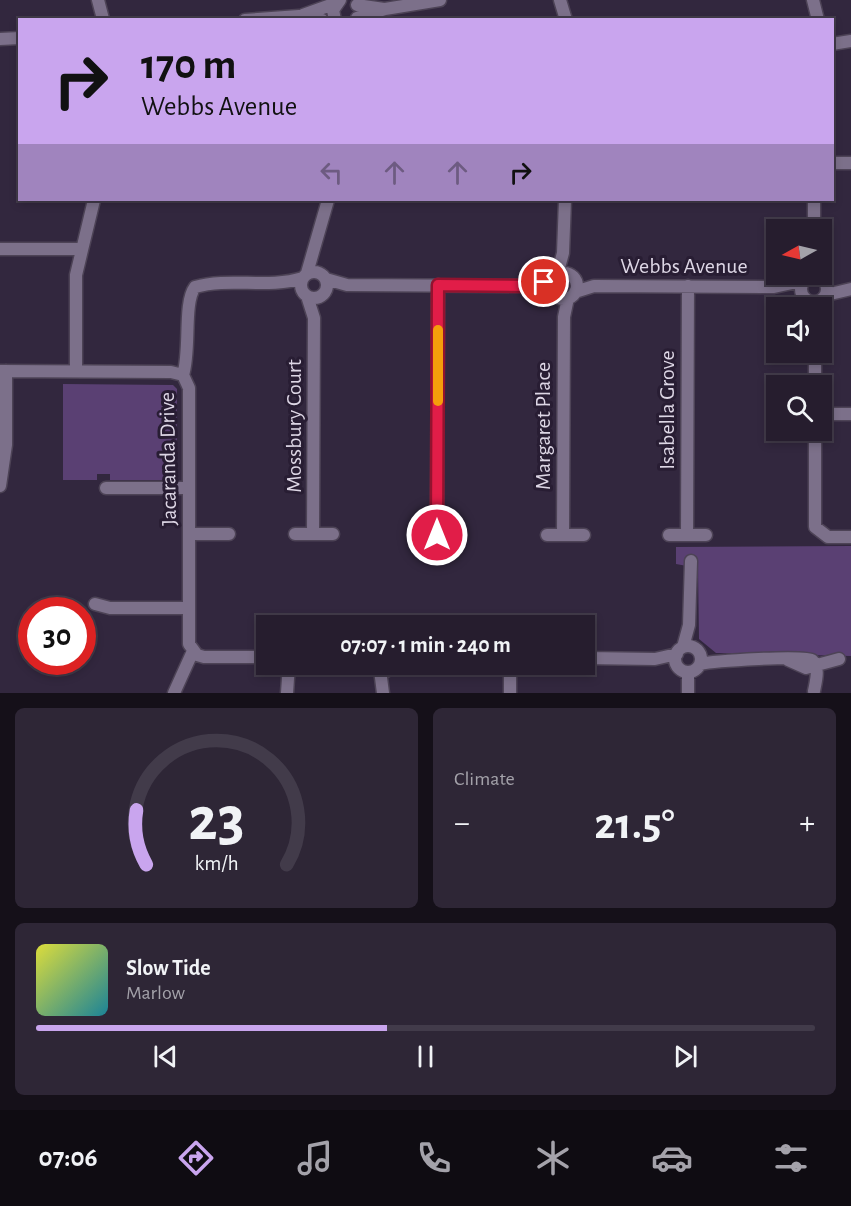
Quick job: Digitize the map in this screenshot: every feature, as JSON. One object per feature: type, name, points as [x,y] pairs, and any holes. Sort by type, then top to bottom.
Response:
[{"type":"street","points":[[96,0],[103,18]]},
{"type":"street","points":[[93,18],[96,0]]},
{"type":"street","points":[[360,18],[385,9],[440,0]]},
{"type":"street","points":[[560,0],[565,18]]},
{"type":"street","points":[[272,18],[299,16],[346,1],[385,9]]},
{"type":"street","points":[[346,1],[356,18]]},
{"type":"street","points":[[335,18],[333,10],[346,1]]},
{"type":"street","points":[[811,18],[814,3]]},
{"type":"street","points":[[814,3],[818,18]]},
{"type":"street","points":[[299,16],[310,18]]},
{"type":"street","points":[[834,37],[849,41]]},
{"type":"street","points":[[0,39],[18,38]]},
{"type":"street","points":[[834,44],[849,41]]},
{"type":"street","points":[[834,163],[851,163]]},
{"type":"street","points":[[76,371],[76,275],[80,249],[94,201]]},
{"type":"street","name":"Mossbury Court","points":[[313,534],[314,318],[317,282],[315,249],[328,201]]},
{"type":"street","name":"Margaret Place","points":[[563,535],[565,201]]},
{"type":"street","points":[[814,201],[814,219]]},
{"type":"street","points":[[0,249],[80,249]]},
{"type":"street","name":"Mossbury Court","points":[[314,318],[305,294],[317,282]]},
{"type":"street","name":"Webbs Avenue","points":[[275,284],[305,294],[317,282]]},
{"type":"street","name":"Webbs Avenue","points":[[183,375],[190,340],[189,302],[195,287],[208,284],[317,282],[347,285],[850,289]]},
{"type":"street","points":[[437,535],[438,285]]},
{"type":"street","name":"Isabella Grove","points":[[687,534],[688,286]]},
{"type":"street","points":[[0,486],[6,445],[3,370]]},
{"type":"street","name":"Jacaranda Drive","points":[[3,370],[178,372],[183,375],[189,388],[188,631],[193,651]]},
{"type":"street","points":[[832,414],[851,414]]},
{"type":"street","points":[[814,441],[815,527],[828,537],[851,537]]},
{"type":"street","points":[[106,488],[189,488]]},
{"type":"street","points":[[189,534],[229,534]]},
{"type":"street","points":[[295,534],[333,534]]},
{"type":"street","points":[[419,535],[456,535]]},
{"type":"street","points":[[547,536],[584,535]]},
{"type":"street","points":[[669,535],[706,535]]},
{"type":"street","points":[[688,693],[688,672],[695,670],[689,655],[691,561]]},
{"type":"street","points":[[96,604],[110,608],[188,608]]},
{"type":"street","points":[[174,693],[193,651],[204,657],[256,657]]},
{"type":"street","points":[[595,658],[655,659],[689,655],[724,659],[787,659],[812,666],[845,660]]},
{"type":"street","points":[[812,666],[814,692]]},
{"type":"street","points":[[287,693],[288,675]]},
{"type":"street","points":[[384,693],[385,675]]},
{"type":"street","points":[[510,675],[510,693]]},
{"type":"shaded area","points":[[63,384],[173,385],[177,389],[177,480],[110,480],[110,474],[97,474],[97,480],[63,480]]},
{"type":"shaded area","points":[[851,546],[851,656],[716,653],[699,639],[698,568],[676,564],[676,547]]},
{"type":"slow traffic","points":[[438,330],[438,401]]},
{"type":"route","points":[[437,535],[438,285],[532,286],[544,282]]}]
